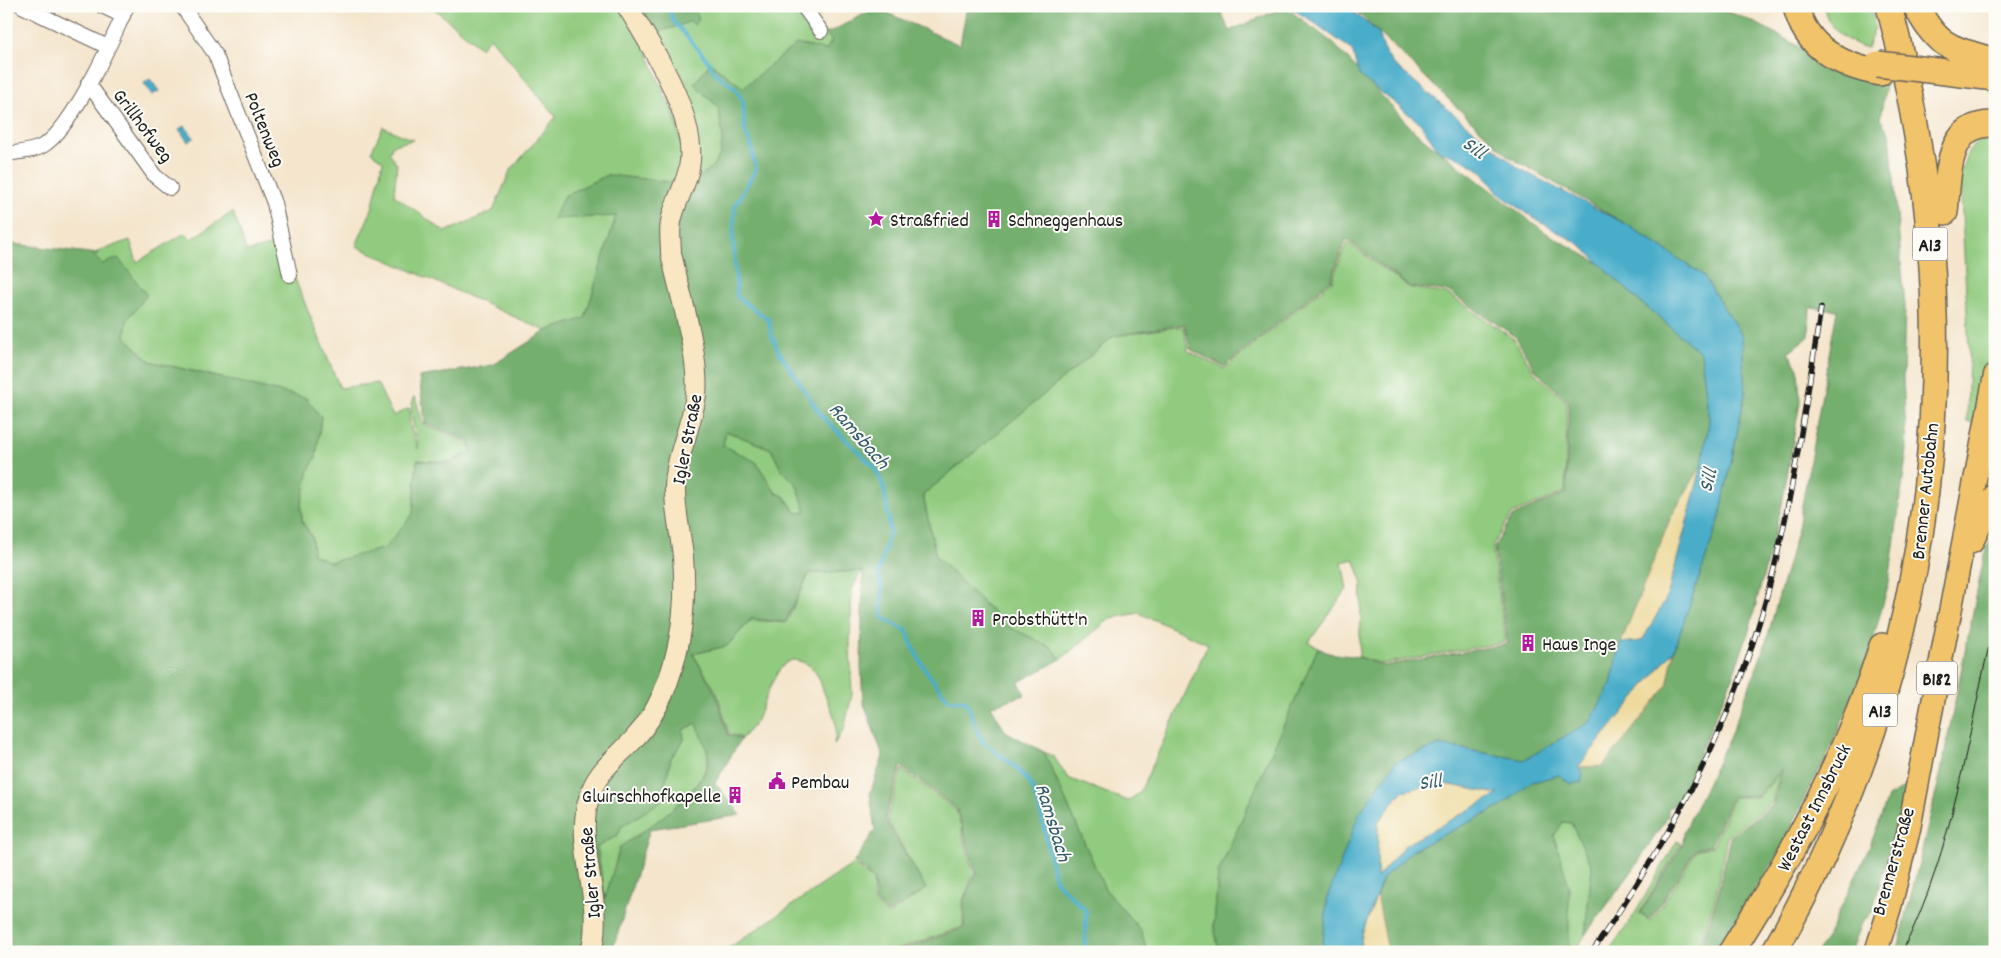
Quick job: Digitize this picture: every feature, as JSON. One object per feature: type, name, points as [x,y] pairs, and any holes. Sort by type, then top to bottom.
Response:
[{"type":"highway","points":[[1796,6],[1806,31],[1825,52],[1847,65],[1938,76],[1995,86]]},
{"type":"highway","points":[[1804,6],[1812,24],[1826,43],[1851,58],[1879,68]]},
{"type":"highway","name":"Brenner Autobahn","points":[[1774,952],[1801,903],[1831,840],[1851,793],[1880,710],[1896,658],[1914,579],[1931,451],[1935,337],[1927,204],[1917,130],[1889,6]]},
{"type":"highway","name":"Brenner Autobahn","points":[[1793,952],[1844,849],[1879,764],[1912,656],[1928,585],[1940,510],[1951,394],[1951,284],[1945,212],[1926,86],[1905,6]]},
{"type":"highway","points":[[1916,6],[1925,24],[1940,41],[1995,65]]},
{"type":"highway","points":[[1938,76],[1995,65]]},
{"type":"highway","points":[[1945,212],[1951,159],[1957,141],[1971,128],[1995,124]]},
{"type":"highway","name":"Westast Innsbruck","points":[[1731,952],[1796,846],[1848,740],[1870,682],[1890,618],[1931,451]]},
{"type":"main road","name":"Igler Straße","points":[[592,952],[594,907],[585,842],[586,812],[596,780],[609,763],[634,739],[655,709],[669,678],[680,640],[685,584],[676,507],[676,478],[679,457],[693,407],[696,384],[694,360],[671,253],[670,237],[671,221],[689,168],[690,133],[688,122],[673,90],[627,6]]},
{"type":"main road","name":"B182","points":[[1956,588],[1988,453],[1995,375]]},
{"type":"main road","name":"B182","points":[[1956,588],[1972,542],[1995,495]]},
{"type":"main road","name":"Brennerstraße","points":[[1876,952],[1890,907],[1909,829],[1956,588]]},
{"type":"main road","name":"Brennerstraße","points":[[1864,952],[1888,883],[1919,770]]},
{"type":"street","points":[[22,6],[108,47]]},
{"type":"street","name":"Grillhofweg","points":[[6,154],[35,149],[53,138],[65,124],[108,47],[125,11],[102,6]]},
{"type":"street","name":"Poltenweg","points":[[182,6],[215,54],[274,203],[290,275]]},
{"type":"street","points":[[803,6],[821,31]]},
{"type":"street","name":"Grillhofweg","points":[[88,83],[155,176],[170,188]]},
{"type":"green space","points":[[431,6],[620,6],[646,49],[685,144],[676,183],[607,175],[564,196],[553,219],[616,216],[585,318],[546,331],[356,246],[372,209],[383,161],[371,152],[383,127],[413,140],[393,145],[389,153],[397,164],[394,195],[445,232],[493,211],[510,171],[556,117],[490,37],[481,48]]},
{"type":"green space","points":[[639,6],[693,6],[699,19],[694,25],[690,21],[653,34]]},
{"type":"green space","points":[[693,6],[800,6],[832,40],[826,50],[796,44],[743,88],[710,63],[694,84],[718,107],[723,136],[720,155],[712,168],[691,184],[653,34],[690,20],[694,24],[699,19]]},
{"type":"green space","points":[[967,6],[1219,6],[1229,31],[1285,7],[1333,43],[1416,133],[1545,232],[1600,264],[1637,299],[1701,353],[1709,421],[1702,465],[1671,517],[1621,643],[1611,684],[1590,722],[1524,760],[1440,745],[1396,761],[1328,895],[1322,952],[1219,952],[1214,926],[1218,873],[1318,648],[1328,653],[1359,657],[1383,666],[1508,644],[1494,547],[1513,516],[1566,493],[1569,402],[1535,370],[1516,337],[1448,291],[1410,287],[1346,239],[1331,280],[1224,367],[1190,349],[1185,324],[1114,336],[923,495],[936,557],[1007,626],[1051,647],[1061,659],[1019,682],[1025,695],[991,706],[1005,731],[1044,752],[1105,889],[1141,931],[1147,952],[895,952],[964,928],[964,900],[976,873],[957,809],[901,766],[885,819],[926,889],[888,913],[876,902],[874,880],[854,862],[875,830],[870,794],[883,756],[863,701],[861,666],[863,571],[809,573],[785,622],[751,619],[727,646],[693,654],[716,694],[728,735],[741,739],[715,783],[741,815],[650,829],[612,952],[6,952],[6,243],[98,254],[93,255],[102,264],[118,258],[147,295],[127,320],[125,337],[150,361],[306,398],[321,417],[316,457],[309,470],[301,505],[302,521],[312,537],[313,554],[330,562],[385,548],[413,514],[417,460],[450,463],[473,451],[467,440],[425,423],[419,377],[493,365],[546,331],[585,318],[616,216],[553,219],[564,196],[607,175],[691,184],[712,167],[720,155],[723,136],[718,107],[694,84],[711,63],[743,88],[796,44],[826,50],[832,41],[826,34],[876,8],[960,45]],"holes":[[[726,431],[771,449],[781,469],[797,485],[806,512],[796,513],[784,496],[776,493],[756,462],[723,445]],[[697,723],[708,756],[704,772],[696,785],[672,809],[620,847],[605,899],[597,847],[618,835],[621,827],[661,801],[671,758],[684,740],[683,730]]]},
{"type":"green space","points":[[1351,6],[1703,6],[1736,15],[1768,29],[1835,67],[1886,84],[1880,119],[1890,134],[1905,306],[1903,379],[1907,450],[1889,582],[1867,662],[1825,761],[1807,792],[1784,845],[1715,952],[1700,952],[1718,894],[1730,837],[1773,805],[1782,770],[1758,796],[1732,796],[1711,845],[1695,849],[1682,872],[1650,919],[1640,914],[1683,843],[1684,832],[1730,736],[1764,649],[1798,528],[1837,310],[1810,307],[1809,337],[1788,352],[1798,368],[1800,402],[1782,504],[1749,631],[1731,681],[1678,802],[1668,808],[1668,816],[1635,867],[1585,935],[1592,866],[1571,823],[1563,822],[1554,836],[1569,887],[1569,949],[1565,952],[1388,952],[1377,895],[1383,878],[1413,850],[1502,806],[1529,783],[1559,775],[1578,767],[1603,766],[1667,686],[1674,650],[1720,517],[1745,394],[1742,336],[1703,275],[1626,224],[1508,156]]},
{"type":"green space","points":[[1824,6],[1871,6],[1875,27],[1867,48],[1845,38],[1833,28]]},
{"type":"green space","points":[[1995,139],[1995,323],[1977,423],[1967,422],[1969,351],[1960,175],[1967,154],[1977,141]]},
{"type":"green space","points":[[233,212],[247,252],[280,243],[340,388],[377,383],[393,416],[409,408],[410,425],[418,449],[411,410],[415,396],[423,424],[465,441],[472,450],[450,462],[417,460],[413,514],[385,549],[330,562],[313,554],[312,537],[302,521],[301,505],[309,470],[316,457],[321,417],[306,398],[150,361],[125,337],[127,320],[102,264],[92,254],[130,240],[137,262],[185,233],[191,239]]},
{"type":"green space","points":[[1347,242],[1410,288],[1448,294],[1514,339],[1534,372],[1567,402],[1565,492],[1512,514],[1492,546],[1506,642],[1382,664],[1359,657],[1362,581],[1354,559],[1342,562],[1347,589],[1309,642],[1318,648],[1218,873],[1214,926],[1219,952],[1147,952],[1141,931],[1105,889],[1044,752],[1054,757],[1068,778],[1128,801],[1140,792],[1208,644],[1139,613],[1111,618],[1061,659],[1051,647],[1007,626],[936,557],[923,495],[1114,336],[1184,326],[1188,351],[1224,369],[1332,281]]},
{"type":"green space","points":[[726,431],[771,449],[781,469],[797,485],[806,512],[797,513],[784,496],[776,493],[756,462],[723,445]]},
{"type":"green space","points":[[1995,528],[1995,952],[1895,952],[1900,941],[1940,776],[1984,557]]},
{"type":"green space","points":[[862,571],[852,589],[850,644],[852,695],[844,729],[834,744],[836,735],[835,721],[820,680],[808,665],[794,660],[787,662],[781,668],[752,727],[742,738],[729,734],[717,693],[693,654],[727,646],[751,620],[786,623],[809,574]]},
{"type":"green space","points":[[697,723],[708,755],[704,771],[696,784],[672,809],[620,847],[605,900],[597,847],[618,835],[621,827],[661,801],[671,758],[684,740],[683,730]]},
{"type":"green space","points":[[902,769],[956,810],[960,824],[968,822],[969,839],[961,828],[974,873],[963,900],[963,927],[890,952],[723,952],[853,864],[873,880],[874,902],[888,915],[926,889],[887,819]]},
{"type":"green space","points":[[1780,772],[1772,803],[1727,837],[1716,894],[1698,952],[1608,952],[1634,915],[1677,841],[1681,843],[1639,914],[1651,921],[1684,872],[1696,850],[1713,846],[1733,797],[1759,797]]},
{"type":"green space","points":[[1907,786],[1872,912],[1862,923],[1851,952],[1818,952],[1870,846],[1888,797]]},
{"type":"green space","points":[[1563,822],[1571,823],[1592,866],[1585,935],[1575,952],[1565,952],[1569,949],[1554,836]]},
{"type":"sand","points":[[1702,465],[1667,597],[1642,641],[1621,643],[1671,517]]},
{"type":"sand","points":[[1674,650],[1667,686],[1603,766],[1578,767]]},
{"type":"sand","points":[[1440,783],[1498,794],[1405,845],[1377,878],[1378,823],[1402,791]]},
{"type":"sand","points":[[1377,895],[1388,952],[1360,952],[1362,934]]},
{"type":"water","name":"Sill","points":[[1287,6],[1346,6],[1379,33],[1384,50],[1392,63],[1520,169],[1626,224],[1703,275],[1742,336],[1745,394],[1720,517],[1674,650],[1578,767],[1583,774],[1581,782],[1570,784],[1559,775],[1529,783],[1502,806],[1413,850],[1383,878],[1362,934],[1360,952],[1322,952],[1328,895],[1359,814],[1396,761],[1440,745],[1524,760],[1590,722],[1611,684],[1621,643],[1642,641],[1667,597],[1702,465],[1709,421],[1701,353],[1637,299],[1579,244],[1535,219],[1498,193],[1483,172],[1461,159],[1439,151],[1420,123],[1359,75],[1352,50],[1309,19]],"holes":[[[1440,783],[1498,794],[1405,845],[1377,878],[1378,823],[1402,791]]]},
{"type":"water","points":[[150,79],[159,91],[152,95],[144,83]]},
{"type":"water","points":[[185,126],[194,138],[188,142],[179,129]]},
{"type":"waterway","name":"Ramsbach","points":[[668,6],[674,22],[705,57],[716,74],[735,88],[743,101],[745,132],[751,144],[756,169],[735,206],[733,238],[737,297],[769,320],[771,334],[778,350],[821,415],[875,468],[884,487],[890,530],[878,575],[882,588],[882,617],[907,631],[919,659],[942,692],[949,700],[966,701],[982,741],[1017,768],[1032,786],[1042,817],[1055,880],[1086,911],[1085,952]]},
{"type":"tram line","points":[[1902,952],[1935,872],[1947,831],[1995,621]]},
{"type":"railway","points":[[1592,952],[1670,829],[1704,765],[1733,698],[1750,651],[1765,603],[1788,506],[1821,308]]},
{"type":"place","name":"Straßfried","points":[[876,219]]},
{"type":"place","name":"Schneggenhaus","points":[[994,219]]},
{"type":"place","name":"Probsthütt'n","points":[[978,618]]},
{"type":"place","name":"Haus Inge","points":[[1528,643]]},
{"type":"place","name":"Pembau","points":[[777,781]]},
{"type":"place","name":"Gluirschhofkapelle","points":[[735,795]]}]
